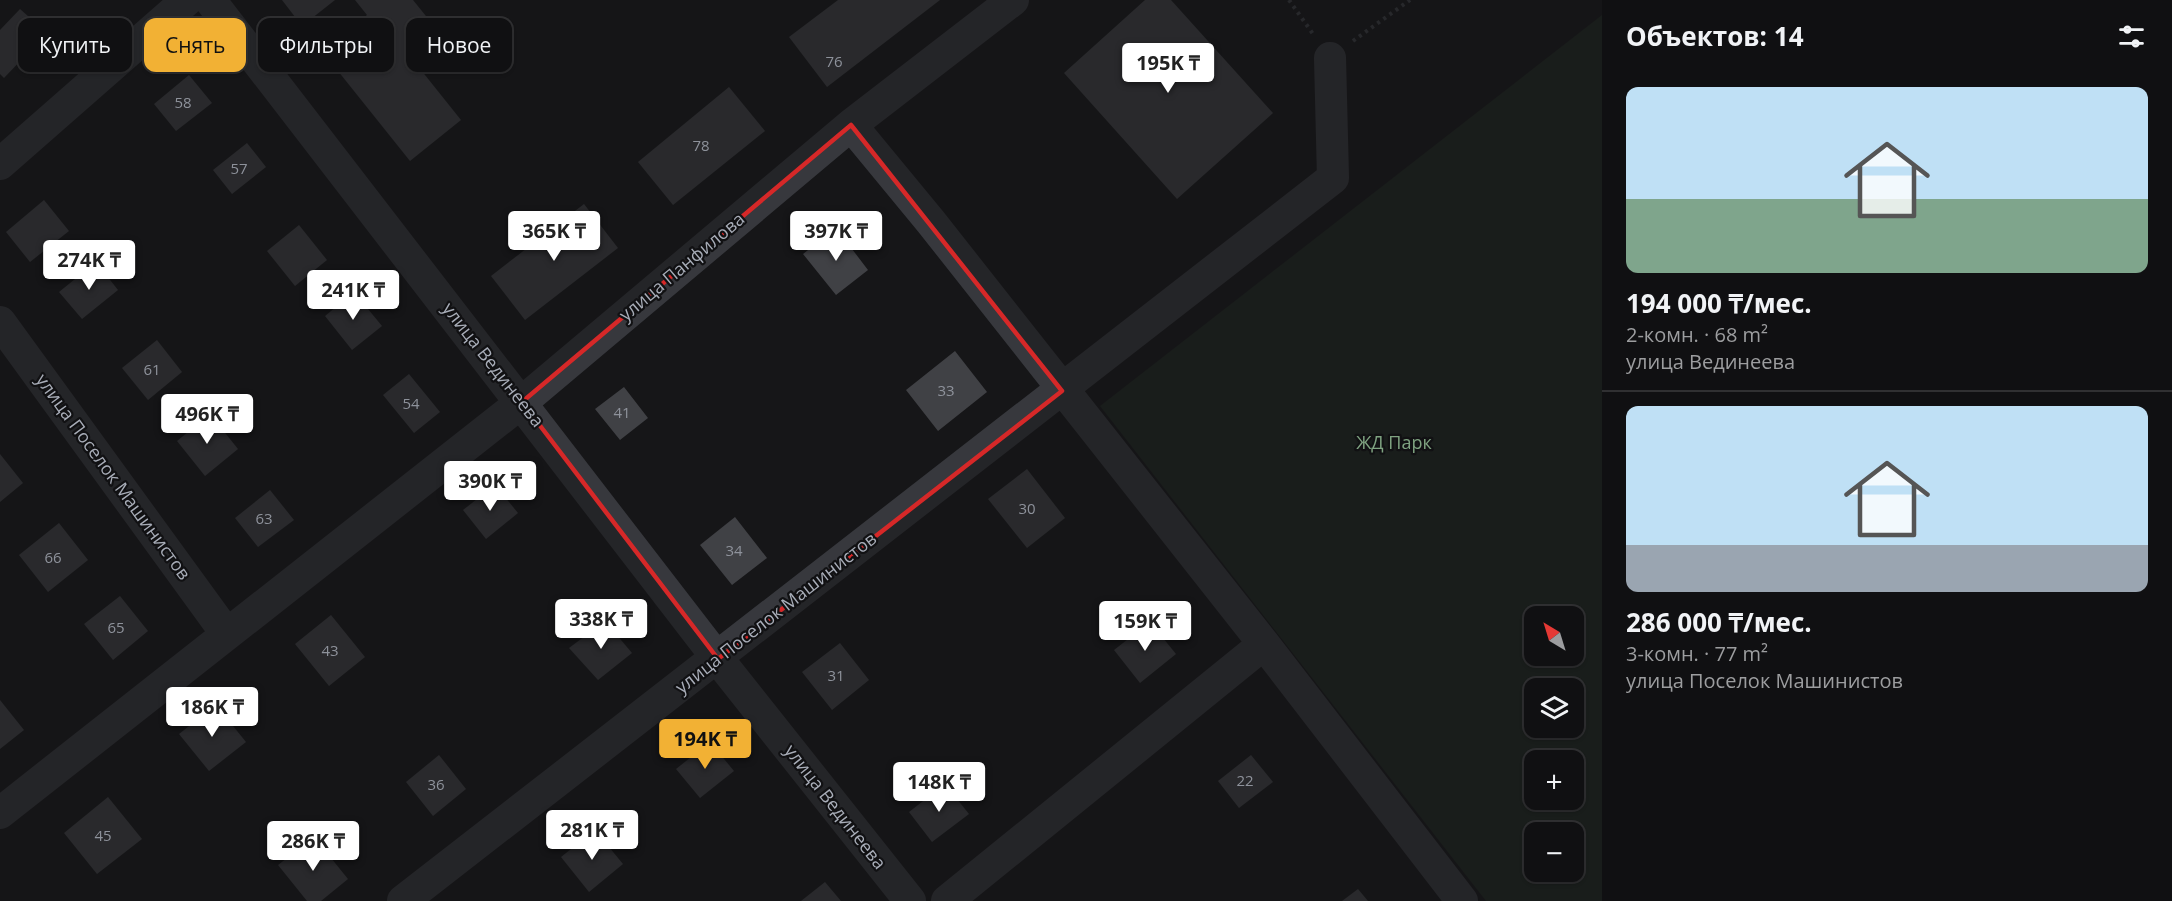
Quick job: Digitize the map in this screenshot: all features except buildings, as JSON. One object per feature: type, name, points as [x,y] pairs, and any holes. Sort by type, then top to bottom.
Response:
[{"type":"street","points":[[0,164],[187,0]]},
{"type":"street","name":"улица Вединеева","points":[[210,0],[718,659],[910,901]]},
{"type":"street","name":"улица Панфилова","points":[[522,402],[850,125],[1013,0]]},
{"type":"street","name":"улица Поселок Машинистов","points":[[403,901],[718,659],[1333,178],[1330,58]]},
{"type":"street","points":[[850,125],[931,222],[1062,391],[1264,644],[1462,901]]},
{"type":"street","name":"улица Поселок Машинистов","points":[[0,322],[226,633]]},
{"type":"street","points":[[0,813],[522,402]]},
{"type":"street","points":[[947,901],[1264,644]]},
{"type":"path","points":[[1289,0],[1330,58],[1410,0]]},
{"type":"highlighted area","points":[[851,125],[1062,391],[718,659],[522,402]]},
{"type":"green space","name":"ЖД Парк","points":[[1602,15],[1602,901],[1486,901],[1100,406]]}]
